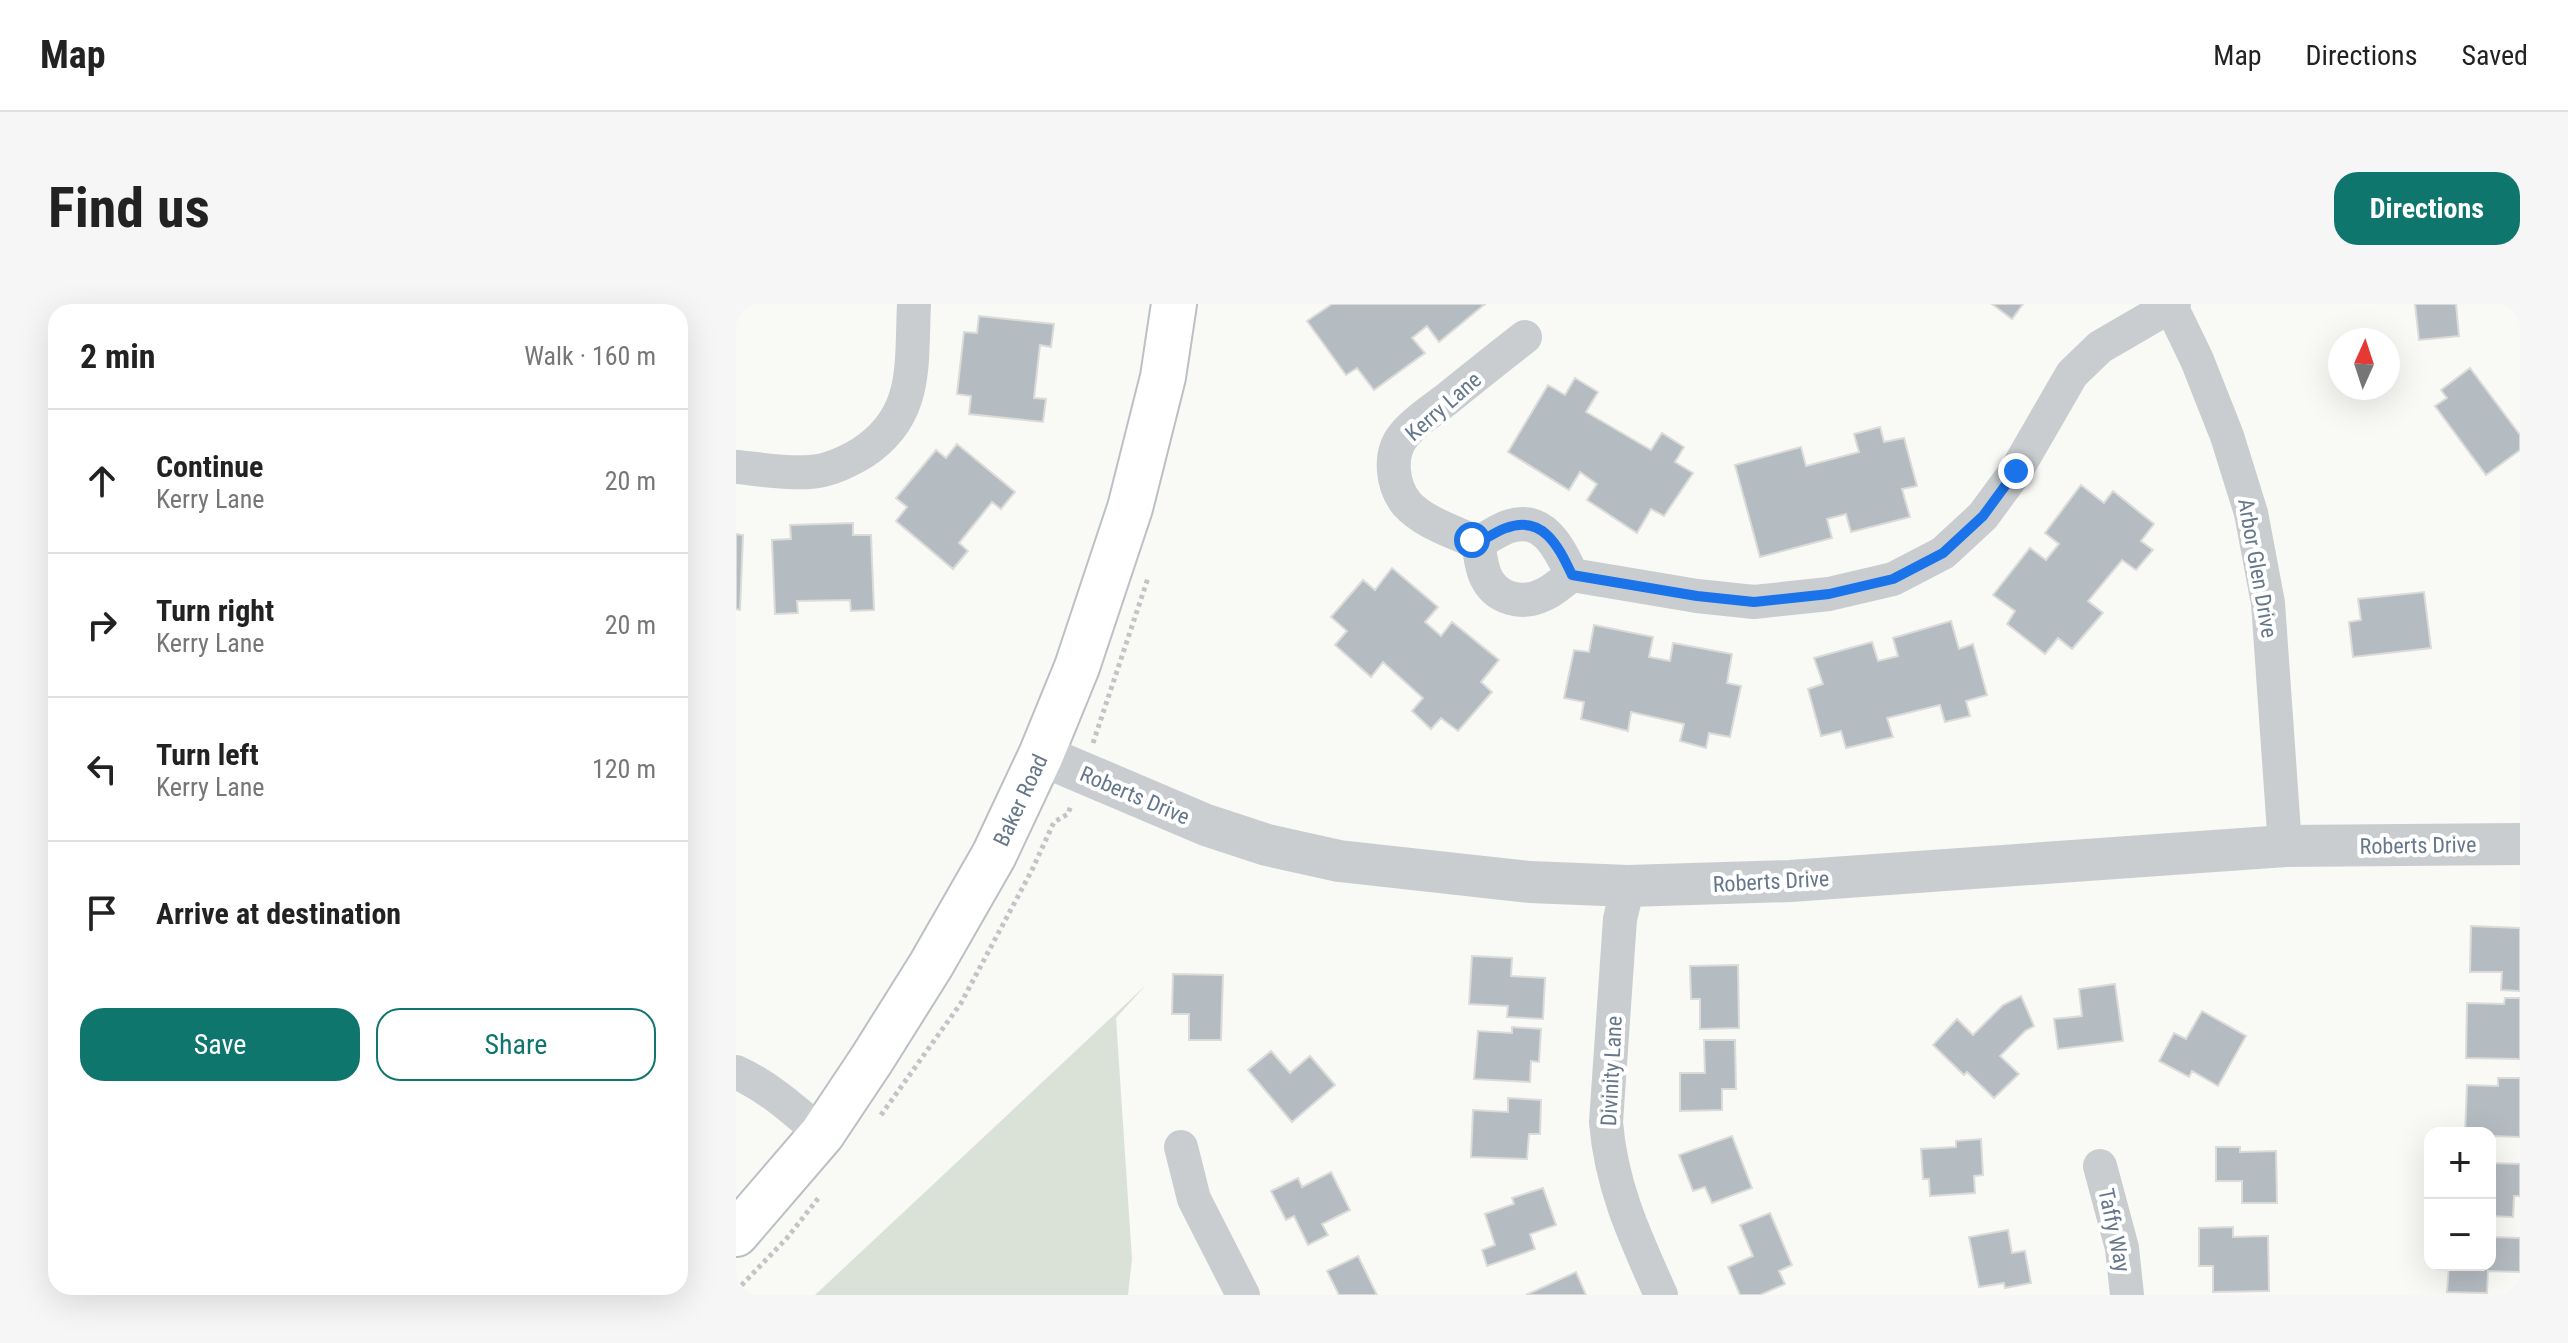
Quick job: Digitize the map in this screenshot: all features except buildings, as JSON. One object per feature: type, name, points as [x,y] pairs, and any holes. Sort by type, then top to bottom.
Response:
[{"type":"main road","name":"Baker Road","points":[[736,1234],[822,1134],[931,965],[994,855],[1041,755],[1077,667],[1130,508],[1163,377],[1174,304]]},
{"type":"street","points":[[736,467],[811,473],[847,462],[874,445],[895,424],[908,393],[914,304]]},
{"type":"street","points":[[1572,575],[1557,544],[1547,533],[1534,527],[1507,527],[1478,543],[1486,575],[1495,590],[1510,599],[1527,600],[1545,595],[1572,575],[1697,596],[1754,602],[1829,594],[1893,579],[1943,553],[1983,516],[2016,471],[2072,374],[2093,353],[2131,327],[2172,305]]},
{"type":"street","name":"Arbor Glen Drive","points":[[2172,305],[2222,423],[2251,513],[2269,618],[2285,846]]},
{"type":"street","name":"Kerry Lane","points":[[1478,543],[1427,519],[1409,506],[1399,493],[1394,473],[1395,454],[1403,436],[1420,420],[1525,337]]},
{"type":"street","name":"Roberts Drive","points":[[1041,755],[1206,825],[1267,845],[1339,861],[1530,882],[1628,886],[1790,881],[2285,846],[2520,844]]},
{"type":"street","name":"Divinity Lane","points":[[1628,886],[1620,919],[1606,1122],[1608,1152],[1628,1221],[1661,1295]]},
{"type":"street","points":[[736,1072],[782,1099],[822,1134]]},
{"type":"street","points":[[1181,1147],[1194,1199],[1243,1295]]},
{"type":"street","name":"Taffy Way","points":[[2100,1166],[2122,1248],[2127,1295]]},
{"type":"shaded area","points":[[1146,985],[1116,1018],[1132,1259],[1128,1295],[815,1295]]},
{"type":"route","points":[[1472,540],[1478,543],[1507,527],[1522,525],[1547,533],[1557,544],[1572,575],[1697,596],[1754,602],[1829,594],[1893,579],[1943,553],[1983,516],[2016,471]]}]
